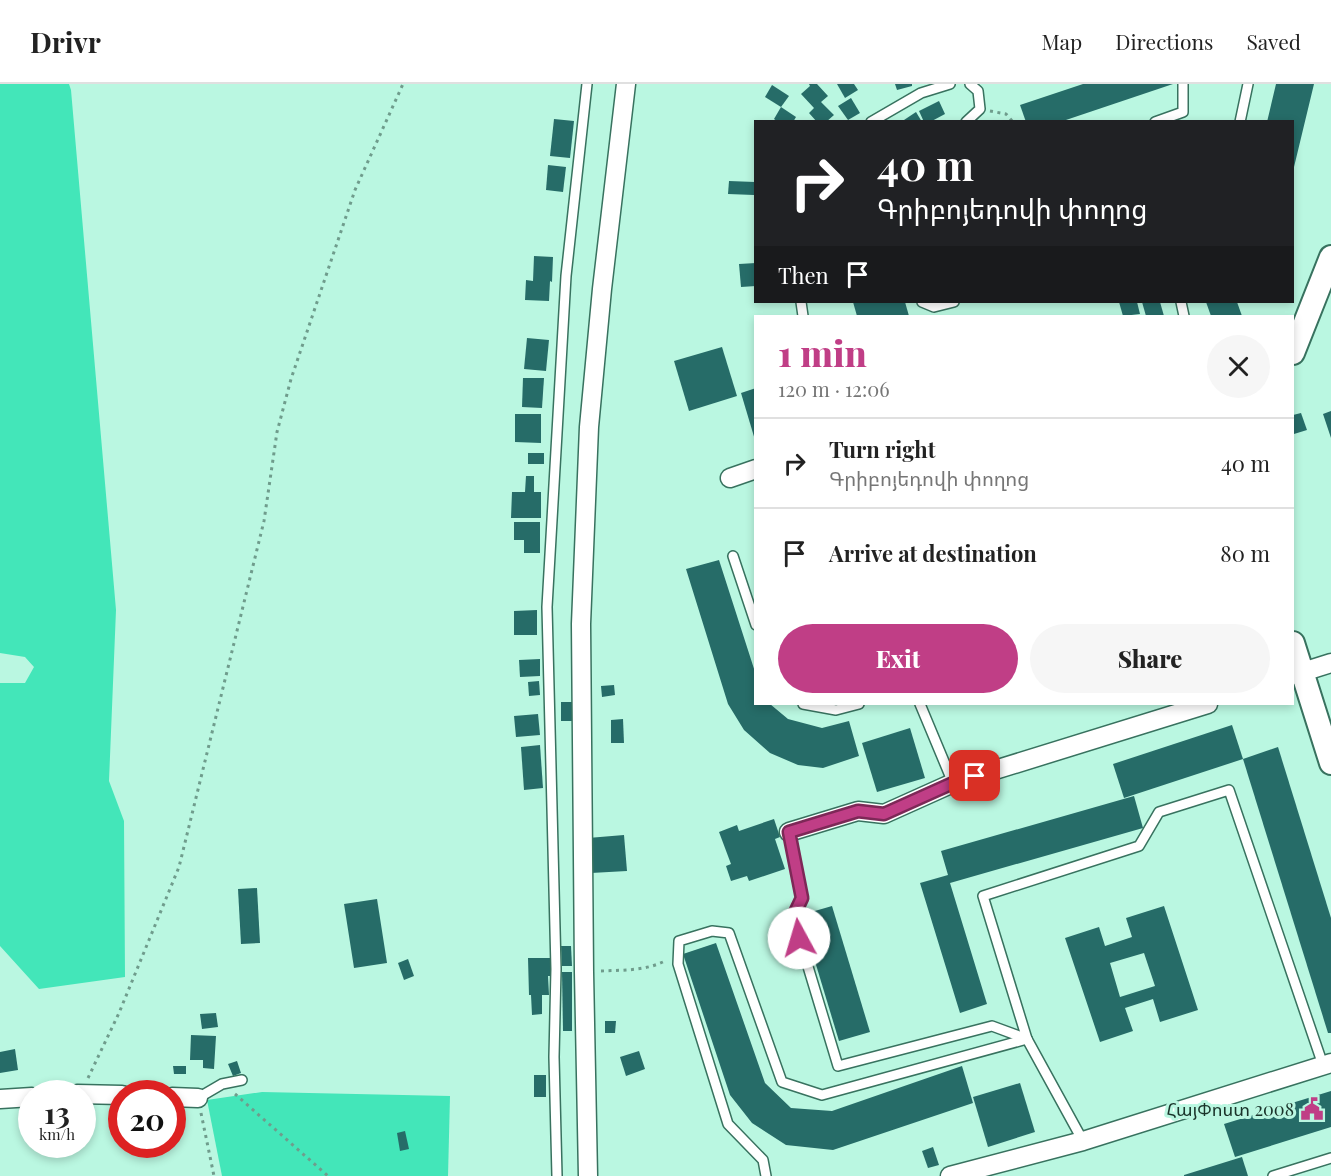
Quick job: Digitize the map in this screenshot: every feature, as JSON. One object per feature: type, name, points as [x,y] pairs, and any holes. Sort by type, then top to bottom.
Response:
[{"type":"street","points":[[588,1176],[581,624],[589,427],[602,289],[626,84]]},
{"type":"street","points":[[1294,350],[1331,257]]},
{"type":"street","points":[[730,478],[754,471]]},
{"type":"street","points":[[1294,649],[1298,673],[1331,763]]},
{"type":"street","points":[[1298,673],[1331,663]]},
{"type":"street","points":[[789,832],[858,811],[884,814],[953,783],[1201,705]]},
{"type":"street","points":[[950,1176],[978,1172],[1083,1141],[1327,1064]]},
{"type":"street","points":[[0,1099],[18,1098]]},
{"type":"street","points":[[186,1098],[198,1098]]},
{"type":"lane","points":[[557,1176],[554,1057],[556,969],[547,608],[566,276],[586,84]]},
{"type":"lane","points":[[874,120],[921,93],[950,84]]},
{"type":"lane","points":[[968,120],[980,109],[978,90],[970,84]]},
{"type":"lane","points":[[1161,120],[1183,112],[1183,84]]},
{"type":"lane","points":[[1240,120],[1248,84]]},
{"type":"lane","points":[[924,303],[934,307],[950,303]]},
{"type":"lane","points":[[733,556],[754,619]]},
{"type":"lane","points":[[808,705],[836,710],[855,705]]},
{"type":"lane","points":[[920,705],[953,783]]},
{"type":"lane","points":[[1083,1141],[1027,1039],[983,896],[1139,846],[1159,812],[1229,790],[1327,1064]]},
{"type":"lane","points":[[789,832],[802,898],[793,917],[838,1066],[992,1026],[1027,1039]]},
{"type":"lane","points":[[766,1176],[763,1160],[728,1124],[678,964],[679,941],[712,931],[729,933],[782,1082],[822,1095],[1027,1039]]},
{"type":"lane","points":[[198,1098],[222,1084],[242,1080]]},
{"type":"lane","points":[[1272,1176],[1331,1158]]},
{"type":"path","points":[[86,1080],[119,1014],[179,867],[264,521],[277,432],[291,379],[355,190],[403,84]]},
{"type":"path","points":[[980,109],[1006,114],[1011,120]]},
{"type":"path","points":[[584,972],[634,970],[658,964]]},
{"type":"path","points":[[222,1084],[328,1176]]},
{"type":"path","points":[[198,1098],[214,1176]]},
{"type":"green space","points":[[0,84],[69,84],[71,90],[116,610],[109,781],[124,821],[125,977],[39,989],[0,946],[0,683],[25,683],[34,667],[25,657],[0,653]]},
{"type":"green space","points":[[262,1092],[450,1096],[448,1176],[222,1176],[207,1100]]},
{"type":"building","points":[[809,84],[817,84],[828,96],[821,102],[834,115],[828,120],[815,120],[809,113],[814,108],[801,94],[810,86]]},
{"type":"building","points":[[837,84],[854,84],[858,90],[845,98]]},
{"type":"building","points":[[895,84],[912,84],[912,86],[897,90]]},
{"type":"building","points":[[1083,84],[1173,84],[1066,120],[1025,120],[1020,105]]},
{"type":"building","points":[[1276,84],[1314,84],[1294,167],[1294,120],[1267,120]]},
{"type":"building","points":[[772,85],[789,96],[781,107],[765,97]]},
{"type":"building","points":[[851,98],[860,113],[848,120],[838,106]]},
{"type":"building","points":[[939,101],[945,114],[934,120],[923,120],[919,111]]},
{"type":"building","points":[[781,107],[796,117],[794,120],[774,119]]},
{"type":"building","points":[[916,112],[921,120],[904,120]]},
{"type":"building","points":[[554,119],[574,121],[570,158],[550,156]]},
{"type":"building","points":[[548,165],[566,167],[563,192],[546,190]]},
{"type":"building","points":[[729,181],[754,182],[754,195],[728,194]]},
{"type":"building","points":[[534,256],[553,257],[549,301],[525,300],[526,280],[533,281]]},
{"type":"building","points":[[754,263],[754,286],[741,287],[739,264]]},
{"type":"building","points":[[853,303],[905,303],[909,315],[857,315]]},
{"type":"building","points":[[1119,303],[1137,303],[1140,314],[1123,315]]},
{"type":"building","points":[[1142,303],[1160,303],[1164,315],[1146,315]]},
{"type":"building","points":[[1206,303],[1237,303],[1242,315],[1211,315]]},
{"type":"building","points":[[527,338],[549,340],[546,371],[524,369]]},
{"type":"building","points":[[722,347],[737,396],[689,411],[674,361]]},
{"type":"building","points":[[523,378],[544,378],[542,408],[522,407]]},
{"type":"building","points":[[754,389],[754,437],[741,393]]},
{"type":"building","points":[[1331,411],[1331,438],[1323,414]]},
{"type":"building","points":[[1301,413],[1307,430],[1294,434],[1294,415]]},
{"type":"building","points":[[515,414],[541,414],[541,443],[515,442]]},
{"type":"building","points":[[528,453],[544,453],[544,464],[528,464]]},
{"type":"building","points":[[526,476],[534,476],[534,492],[541,492],[541,518],[511,518],[512,492],[525,492]]},
{"type":"building","points":[[514,522],[540,522],[540,553],[524,553],[524,540],[514,540]]},
{"type":"building","points":[[719,560],[754,669],[754,705],[771,705],[788,719],[822,728],[849,721],[859,756],[823,768],[798,765],[770,753],[744,730],[728,704],[686,569]]},
{"type":"building","points":[[537,610],[537,635],[514,635],[514,611]]},
{"type":"building","points":[[540,659],[540,676],[520,677],[519,660]]},
{"type":"building","points":[[539,681],[540,695],[529,696],[528,682]]},
{"type":"building","points":[[614,685],[615,695],[602,697],[601,686]]},
{"type":"building","points":[[561,702],[574,702],[574,721],[561,721]]},
{"type":"building","points":[[538,714],[540,735],[516,737],[514,716]]},
{"type":"building","points":[[623,719],[624,743],[611,743],[611,720]]},
{"type":"building","points":[[1232,725],[1243,759],[1124,798],[1113,764]]},
{"type":"building","points":[[910,728],[925,778],[877,792],[862,743]]},
{"type":"building","points":[[540,745],[543,788],[524,790],[521,747]]},
{"type":"building","points":[[1278,747],[1331,918],[1331,1033],[1328,1033],[1243,759]]},
{"type":"building","points":[[1134,796],[1143,828],[950,883],[987,1004],[960,1013],[920,883],[948,875],[941,851]]},
{"type":"building","points":[[774,819],[780,837],[775,839],[785,869],[749,881],[747,876],[731,881],[726,866],[731,864],[719,832],[737,825],[739,831]]},
{"type":"building","points":[[624,835],[627,871],[591,873],[588,838]]},
{"type":"building","points":[[257,888],[260,943],[241,944],[238,889]]},
{"type":"building","points":[[377,899],[387,963],[354,968],[344,904]]},
{"type":"building","points":[[832,906],[870,1032],[839,1041],[801,915]]},
{"type":"building","points":[[1164,906],[1198,1010],[1160,1022],[1153,999],[1125,1008],[1133,1031],[1100,1042],[1065,938],[1099,927],[1105,946],[1132,937],[1126,918]],"holes":[[[1144,953],[1155,986],[1120,997],[1110,963]]]},
{"type":"building","points":[[716,943],[765,1083],[791,1108],[832,1111],[962,1066],[973,1103],[833,1150],[786,1145],[752,1123],[730,1095],[683,954]]},
{"type":"building","points":[[561,946],[571,946],[572,966],[562,966]]},
{"type":"building","points":[[528,958],[552,958],[552,976],[548,976],[549,995],[542,995],[542,1014],[532,1015]]},
{"type":"building","points":[[408,959],[414,976],[404,980],[398,963]]},
{"type":"building","points":[[562,972],[572,972],[572,1031],[563,1031]]},
{"type":"building","points":[[216,1013],[218,1027],[202,1029],[200,1014]]},
{"type":"building","points":[[605,1021],[616,1021],[615,1033],[605,1033]]},
{"type":"building","points":[[191,1035],[216,1036],[214,1069],[203,1068],[203,1060],[190,1060]]},
{"type":"building","points":[[15,1049],[18,1070],[0,1073],[0,1052]]},
{"type":"building","points":[[639,1051],[645,1069],[626,1076],[620,1057]]},
{"type":"building","points":[[237,1061],[241,1073],[233,1076],[228,1064]]},
{"type":"building","points":[[173,1066],[186,1066],[186,1074],[174,1074]]},
{"type":"building","points":[[534,1075],[546,1075],[546,1097],[534,1097]]},
{"type":"building","points":[[1020,1083],[1035,1132],[988,1147],[973,1097]]},
{"type":"building","points":[[1331,1091],[1331,1127],[1235,1157],[1224,1124]]},
{"type":"building","points":[[405,1131],[409,1149],[400,1151],[397,1133]]},
{"type":"building","points":[[933,1147],[939,1165],[928,1168],[922,1151]]},
{"type":"building","points":[[1242,1157],[1248,1176],[1184,1176],[1184,1175]]},
{"type":"place","name":"ՀայՓոստ 2008","points":[[1312,1109]]},
{"type":"route","points":[[799,938],[793,917],[802,898],[789,832],[858,811],[884,814],[953,783],[975,776]]}]
